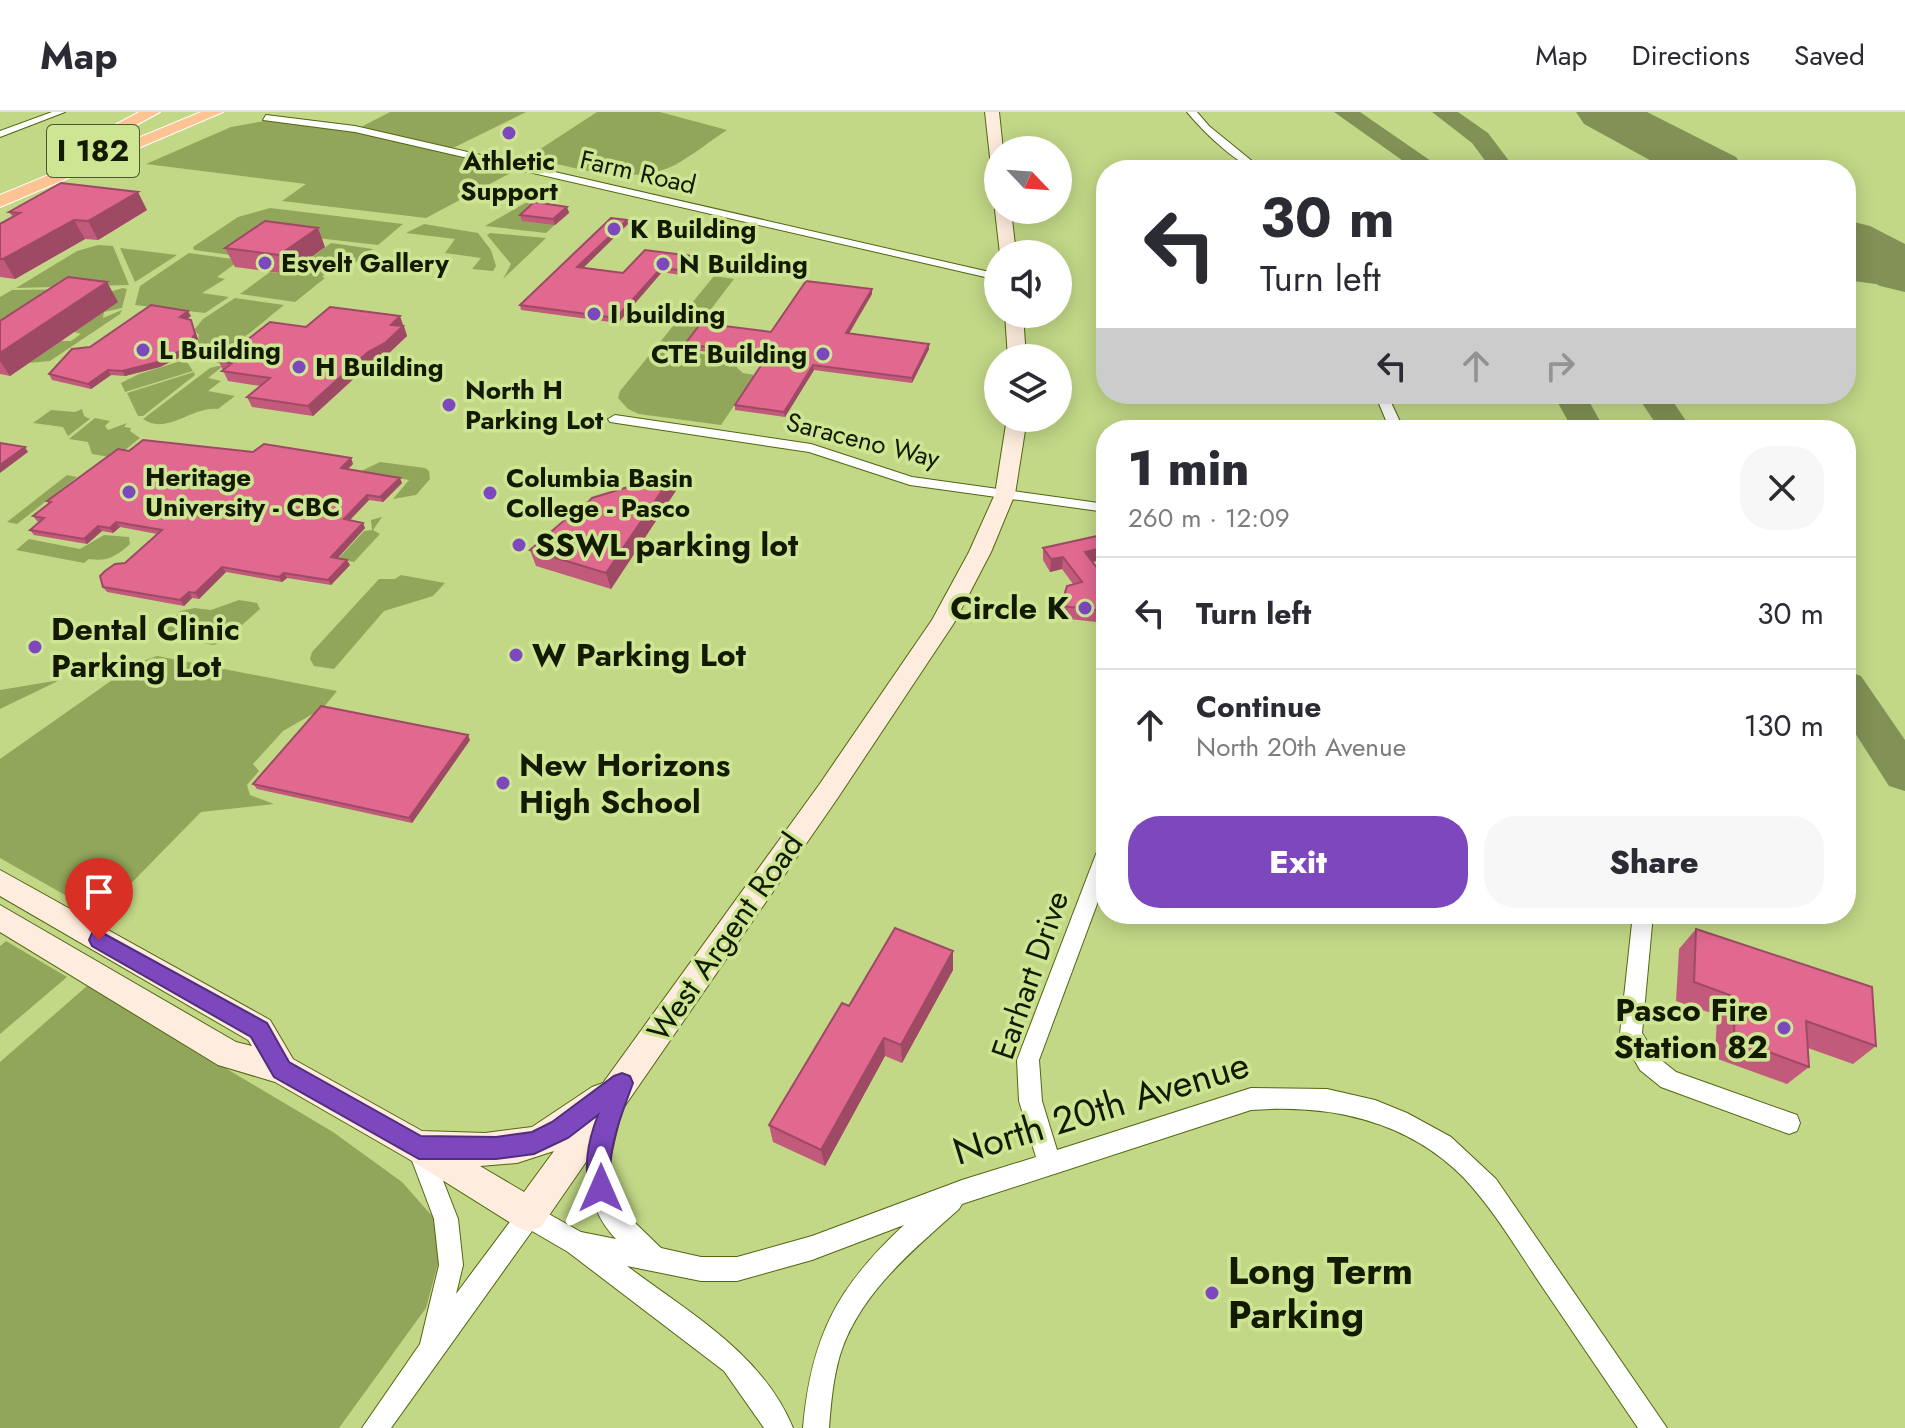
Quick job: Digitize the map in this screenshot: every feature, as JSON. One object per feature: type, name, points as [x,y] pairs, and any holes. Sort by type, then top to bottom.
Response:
[{"type":"highway","points":[[0,205],[168,134],[170,120],[84,145],[152,112]]},
{"type":"highway","name":"I 182","points":[[0,189],[186,112]]},
{"type":"highway","name":"I 182","points":[[170,120],[215,112]]},
{"type":"main road","points":[[992,112],[995,136]]},
{"type":"main road","name":"West Argent Road","points":[[529,1215],[828,792],[942,623],[980,552],[1005,494],[1015,432]]},
{"type":"main road","points":[[0,882],[259,1030],[282,1069]]},
{"type":"main road","points":[[0,917],[229,1055],[282,1069],[419,1147],[529,1215]]},
{"type":"main road","points":[[419,1147],[496,1148],[534,1143],[560,1130],[622,1083]]},
{"type":"street","points":[[0,134],[60,112]]},
{"type":"street","points":[[1192,112],[1246,160]]},
{"type":"street","name":"Farm Road","points":[[266,118],[355,129],[984,274]]},
{"type":"street","points":[[10,121],[27,126]]},
{"type":"street","name":"Saraceno Way","points":[[615,419],[811,448],[910,481],[1096,507]]},
{"type":"street","name":"Earhart Drive","points":[[1051,1164],[1031,1114],[1027,1088],[1028,1060],[1096,880]]},
{"type":"street","points":[[1642,924],[1631,1034],[1648,1063],[1669,1080],[1789,1123]]},
{"type":"street","points":[[622,1083],[605,1128],[598,1161],[601,1188],[610,1217],[627,1237],[657,1258]]},
{"type":"street","name":"North 20th Avenue","points":[[577,1243],[701,1269],[737,1269],[764,1263],[962,1192],[1251,1099],[1284,1095],[1361,1105],[1443,1146],[1473,1174],[1506,1211],[1654,1428]]},
{"type":"street","points":[[419,1147],[446,1219],[451,1265],[429,1352]]},
{"type":"street","points":[[816,1428],[816,1407],[826,1357],[832,1337],[855,1295],[894,1249],[962,1192]]},
{"type":"street","name":"North 20th Avenue","points":[[529,1215],[577,1243],[733,1362],[780,1428]]},
{"type":"street","name":"West Argent Road","points":[[375,1428],[529,1215]]},
{"type":"green space","points":[[390,112],[526,112],[453,148],[361,127]]},
{"type":"green space","points":[[597,112],[660,112],[727,130],[675,165],[640,174],[582,170],[528,157]]},
{"type":"green space","points":[[270,120],[363,132],[520,168],[426,218],[282,201],[306,184],[146,164],[231,127]]},
{"type":"green space","points":[[527,202],[570,211],[546,233],[485,226]]},
{"type":"green space","points":[[270,208],[403,224],[378,245],[317,238],[245,257],[194,250],[193,247],[238,217]]},
{"type":"green space","points":[[424,224],[478,233],[491,250],[496,266],[493,271],[472,269],[481,258],[445,253],[455,239],[406,233]]},
{"type":"green space","points":[[487,235],[546,238],[503,279],[511,264]]},
{"type":"green space","points":[[331,243],[373,249],[352,265],[308,260]]},
{"type":"green space","points":[[98,245],[113,246],[129,285],[16,288],[77,251]]},
{"type":"green space","points":[[120,248],[177,255],[135,282]]},
{"type":"green space","points":[[189,253],[240,260],[217,277],[225,279],[202,293],[229,297],[205,313],[135,305],[140,286]]},
{"type":"green space","points":[[301,265],[331,268],[322,277],[325,278],[295,302],[240,294],[270,272],[288,274]]},
{"type":"green space","points":[[714,276],[734,279],[679,351],[740,359],[737,368],[743,373],[755,375],[721,425],[639,414],[628,409],[618,398],[620,391]]},
{"type":"green space","points":[[88,289],[0,346],[0,297],[12,290]]},
{"type":"green space","points":[[127,289],[122,308],[104,312],[103,318],[122,310],[120,314],[50,361],[29,363],[61,341],[71,341],[81,334],[74,332],[117,302],[88,298]]},
{"type":"green space","points":[[235,298],[284,305],[232,344],[209,352],[196,351],[199,335],[194,330],[203,319]]},
{"type":"green space","points":[[181,361],[187,362],[193,371],[125,392],[121,383]]},
{"type":"green space","points":[[223,366],[208,378],[221,381],[208,391],[235,396],[218,409],[199,411],[161,424],[143,419],[210,368]]},
{"type":"green space","points":[[194,372],[195,375],[143,416],[138,416],[127,393]]},
{"type":"green space","points":[[82,409],[84,416],[90,419],[68,436],[63,427],[33,423],[51,410],[75,412]]},
{"type":"green space","points":[[95,418],[110,421],[105,426],[108,430],[127,423],[124,427],[131,428],[130,431],[140,438],[115,458],[92,454],[88,442],[69,439]]},
{"type":"green space","points":[[380,462],[425,468],[429,471],[430,479],[416,495],[393,499],[409,480],[359,472]]},
{"type":"green space","points":[[67,475],[77,477],[17,524],[7,522]]},
{"type":"green space","points":[[382,517],[373,530],[380,534],[354,562],[338,559],[364,531],[372,530],[371,520]]},
{"type":"green space","points":[[104,535],[129,537],[130,544],[111,557],[89,559],[84,563],[16,550],[29,539],[80,549]]},
{"type":"green space","points":[[401,575],[445,583],[433,596],[384,611],[334,669],[314,666],[310,659],[312,652],[379,579],[395,579]]},
{"type":"green space","points":[[239,600],[257,603],[260,609],[223,642],[213,645],[165,636],[163,633],[180,611],[195,608],[211,610]]},
{"type":"green space","points":[[157,656],[337,691],[323,708],[283,731],[253,764],[259,771],[247,785],[250,795],[274,804],[201,812],[100,915],[0,858],[0,759],[135,664]]},
{"type":"green space","points":[[60,680],[0,709],[0,690]]},
{"type":"green space","points":[[6,941],[67,977],[0,1034],[0,946]]},
{"type":"green space","points":[[87,986],[333,1132],[402,1182],[433,1217],[440,1256],[426,1308],[339,1428],[0,1428],[0,1062]]},
{"type":"building","points":[[61,183],[138,192],[88,221],[74,220],[0,259],[0,224],[20,213],[9,212]]},
{"type":"building","points":[[534,202],[567,207],[553,219],[520,215]]},
{"type":"building","points":[[611,218],[627,220],[577,267],[623,273],[645,250],[692,256],[679,270],[661,268],[616,318],[520,305]]},
{"type":"building","points":[[265,221],[318,228],[279,255],[225,248]]},
{"type":"building","points":[[68,277],[107,282],[0,353],[0,321]]},
{"type":"building","name":"CTE Building","points":[[806,281],[872,289],[846,333],[929,344],[912,378],[813,365],[784,412],[735,405],[762,364],[751,353],[685,344],[701,323],[771,332]]},
{"type":"building","name":"L Building","points":[[151,305],[188,311],[180,317],[191,320],[195,334],[184,349],[158,362],[122,371],[108,370],[88,384],[49,374],[72,349],[90,347]]},
{"type":"building","name":"H Building","points":[[330,307],[400,316],[391,325],[403,326],[385,343],[368,352],[308,406],[247,397],[270,378],[222,371],[232,363],[219,362],[270,322],[306,327]]},
{"type":"building","points":[[143,440],[253,452],[264,444],[351,458],[341,468],[400,478],[380,497],[367,495],[344,519],[363,523],[331,557],[347,560],[328,580],[284,573],[279,577],[222,567],[195,593],[189,592],[180,600],[103,587],[100,576],[115,564],[125,563],[162,530],[116,522],[110,528],[98,526],[84,539],[30,530],[44,518],[33,516],[51,502],[47,501],[118,449],[129,451]]},
{"type":"building","points":[[0,443],[25,447],[0,465]]},
{"type":"building","points":[[674,473],[606,573],[530,550],[568,517],[574,518],[592,498]]},
{"type":"building","points":[[1096,536],[1096,549],[1085,552],[1096,566],[1096,610],[1061,606],[1067,586],[1082,582],[1063,557],[1051,559],[1043,548]]},
{"type":"building","name":"New Horizons High School","points":[[321,706],[468,735],[409,818],[253,784]]},
{"type":"building","points":[[895,928],[953,951],[901,1045],[884,1038],[821,1150],[769,1125],[842,1003],[849,1006]]},
{"type":"building","points":[[1696,929],[1872,987],[1876,1046],[1806,1021],[1809,1067],[1734,1039],[1735,997],[1694,982]]},
{"type":"taxiway","points":[[1345,112],[1417,160]]},
{"type":"taxiway","points":[[1443,112],[1480,138],[1496,160]]},
{"type":"taxiway","points":[[1856,273],[1905,280]]},
{"type":"taxiway","points":[[1575,404],[1583,420]]},
{"type":"taxiway","points":[[1659,404],[1669,420]]},
{"type":"taxiway","points":[[1856,701],[1905,774]]},
{"type":"runway","points":[[1604,112],[1695,160]]},
{"type":"runway","points":[[1856,245],[1905,271]]},
{"type":"place","name":"Athletic Support","points":[[509,133]]},
{"type":"place","name":"K Building","points":[[614,229]]},
{"type":"place","name":"Esvelt Gallery","points":[[265,263]]},
{"type":"place","name":"N Building","points":[[663,264]]},
{"type":"place","name":"I building","points":[[594,314]]},
{"type":"place","name":"L Building","points":[[143,350]]},
{"type":"place","name":"CTE Building","points":[[823,354]]},
{"type":"place","name":"H Building","points":[[299,367]]},
{"type":"place","name":"North H Parking Lot","points":[[449,405]]},
{"type":"place","name":"Heritage University - CBC","points":[[129,492]]},
{"type":"place","name":"Columbia Basin College - Pasco","points":[[490,493]]},
{"type":"place","name":"SSWL parking lot","points":[[519,545]]},
{"type":"place","name":"Circle K","points":[[1085,608]]},
{"type":"place","name":"Dental Clinic Parking Lot","points":[[35,647]]},
{"type":"place","name":"W Parking Lot","points":[[516,655]]},
{"type":"place","name":"New Horizons High School","points":[[503,783]]},
{"type":"place","name":"Pasco Fire Station 82","points":[[1784,1028]]},
{"type":"place","name":"Long Term Parking","points":[[1212,1293]]},
{"type":"route","points":[[99,940],[259,1030],[282,1069],[419,1147],[496,1148],[534,1143],[560,1130],[622,1083],[605,1128],[598,1161],[601,1188]]}]
